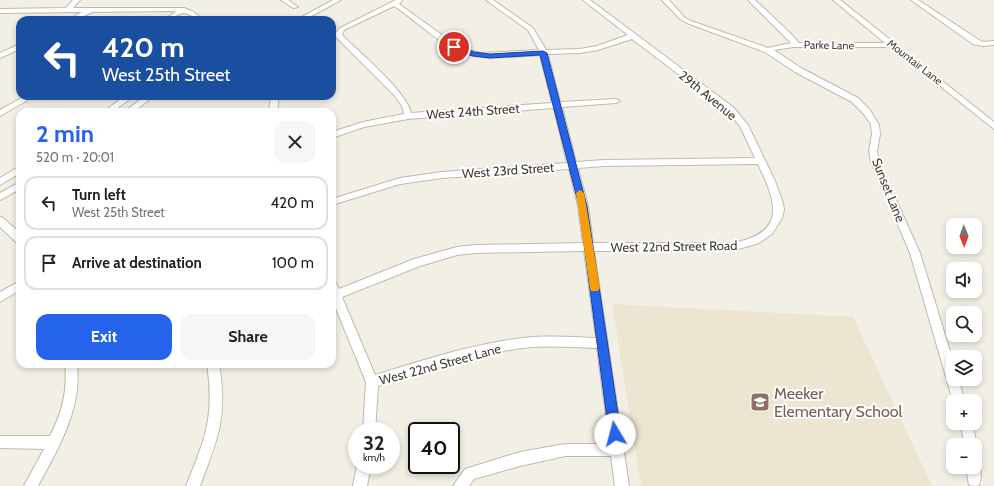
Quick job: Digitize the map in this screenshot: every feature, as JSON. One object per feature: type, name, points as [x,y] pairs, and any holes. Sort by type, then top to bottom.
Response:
[{"type":"street","points":[[68,10],[77,0]]},
{"type":"street","points":[[284,0],[295,7]]},
{"type":"street","points":[[306,16],[338,0]]},
{"type":"street","points":[[489,0],[530,29],[541,44],[583,206],[622,486]]},
{"type":"street","name":"29th Avenue","points":[[586,0],[730,109],[744,125],[777,197],[779,211],[768,232],[756,241]]},
{"type":"street","name":"Sunset Lane","points":[[665,0],[682,18],[689,22],[768,50],[798,70],[855,100],[864,108],[873,121],[876,134],[873,151],[875,162],[915,253],[957,394]]},
{"type":"street","points":[[751,0],[788,34],[796,44]]},
{"type":"street","name":"Mountair Lane","points":[[836,0],[994,126]]},
{"type":"street","points":[[914,0],[968,37],[983,44],[994,43]]},
{"type":"street","points":[[408,116],[406,106],[397,93],[339,37],[338,32],[396,2],[446,42],[465,52],[490,56],[594,49],[633,36]]},
{"type":"street","points":[[79,16],[91,10]]},
{"type":"street","points":[[0,11],[184,10],[196,16]]},
{"type":"street","points":[[173,16],[184,10]]},
{"type":"street","name":"Parke Lane","points":[[768,50],[778,46],[796,44],[819,46],[892,45]]},
{"type":"street","points":[[0,56],[16,48]]},
{"type":"street","points":[[0,113],[24,100]]},
{"type":"street","points":[[113,108],[124,100]]},
{"type":"street","points":[[134,108],[144,100]]},
{"type":"street","name":"West 24th Street","points":[[336,134],[363,125],[408,116],[616,101]]},
{"type":"street","name":"West 23rd Street","points":[[336,201],[380,186],[420,177],[604,163],[760,160]]},
{"type":"street","points":[[0,182],[16,172]]},
{"type":"street","points":[[0,197],[16,187]]},
{"type":"street","points":[[0,221],[16,235]]},
{"type":"street","name":"West 22nd Street Road","points":[[336,289],[418,262],[457,252],[500,248],[732,247],[746,245],[756,241]]},
{"type":"street","points":[[0,297],[16,287]]},
{"type":"street","points":[[336,295],[372,382],[370,422]]},
{"type":"street","name":"West 22nd Street Lane","points":[[372,382],[481,350],[523,343],[602,343]]},
{"type":"street","points":[[31,486],[54,443],[71,395],[71,368]]},
{"type":"street","points":[[193,486],[208,446],[214,423],[217,403],[214,368]]},
{"type":"street","points":[[0,442],[54,443]]},
{"type":"street","points":[[460,486],[470,474],[520,460],[565,450],[617,450]]},
{"type":"street","points":[[360,486],[362,474]]},
{"type":"shaded area","name":"Meeker Elementary School","points":[[612,304],[853,317],[932,486],[641,486]]},
{"type":"slow traffic","points":[[580,193],[595,288]]},
{"type":"place","name":"Meeker Elementary School","points":[[760,402]]},
{"type":"route","points":[[454,47],[473,54],[490,56],[543,53],[583,206],[615,434]]}]
